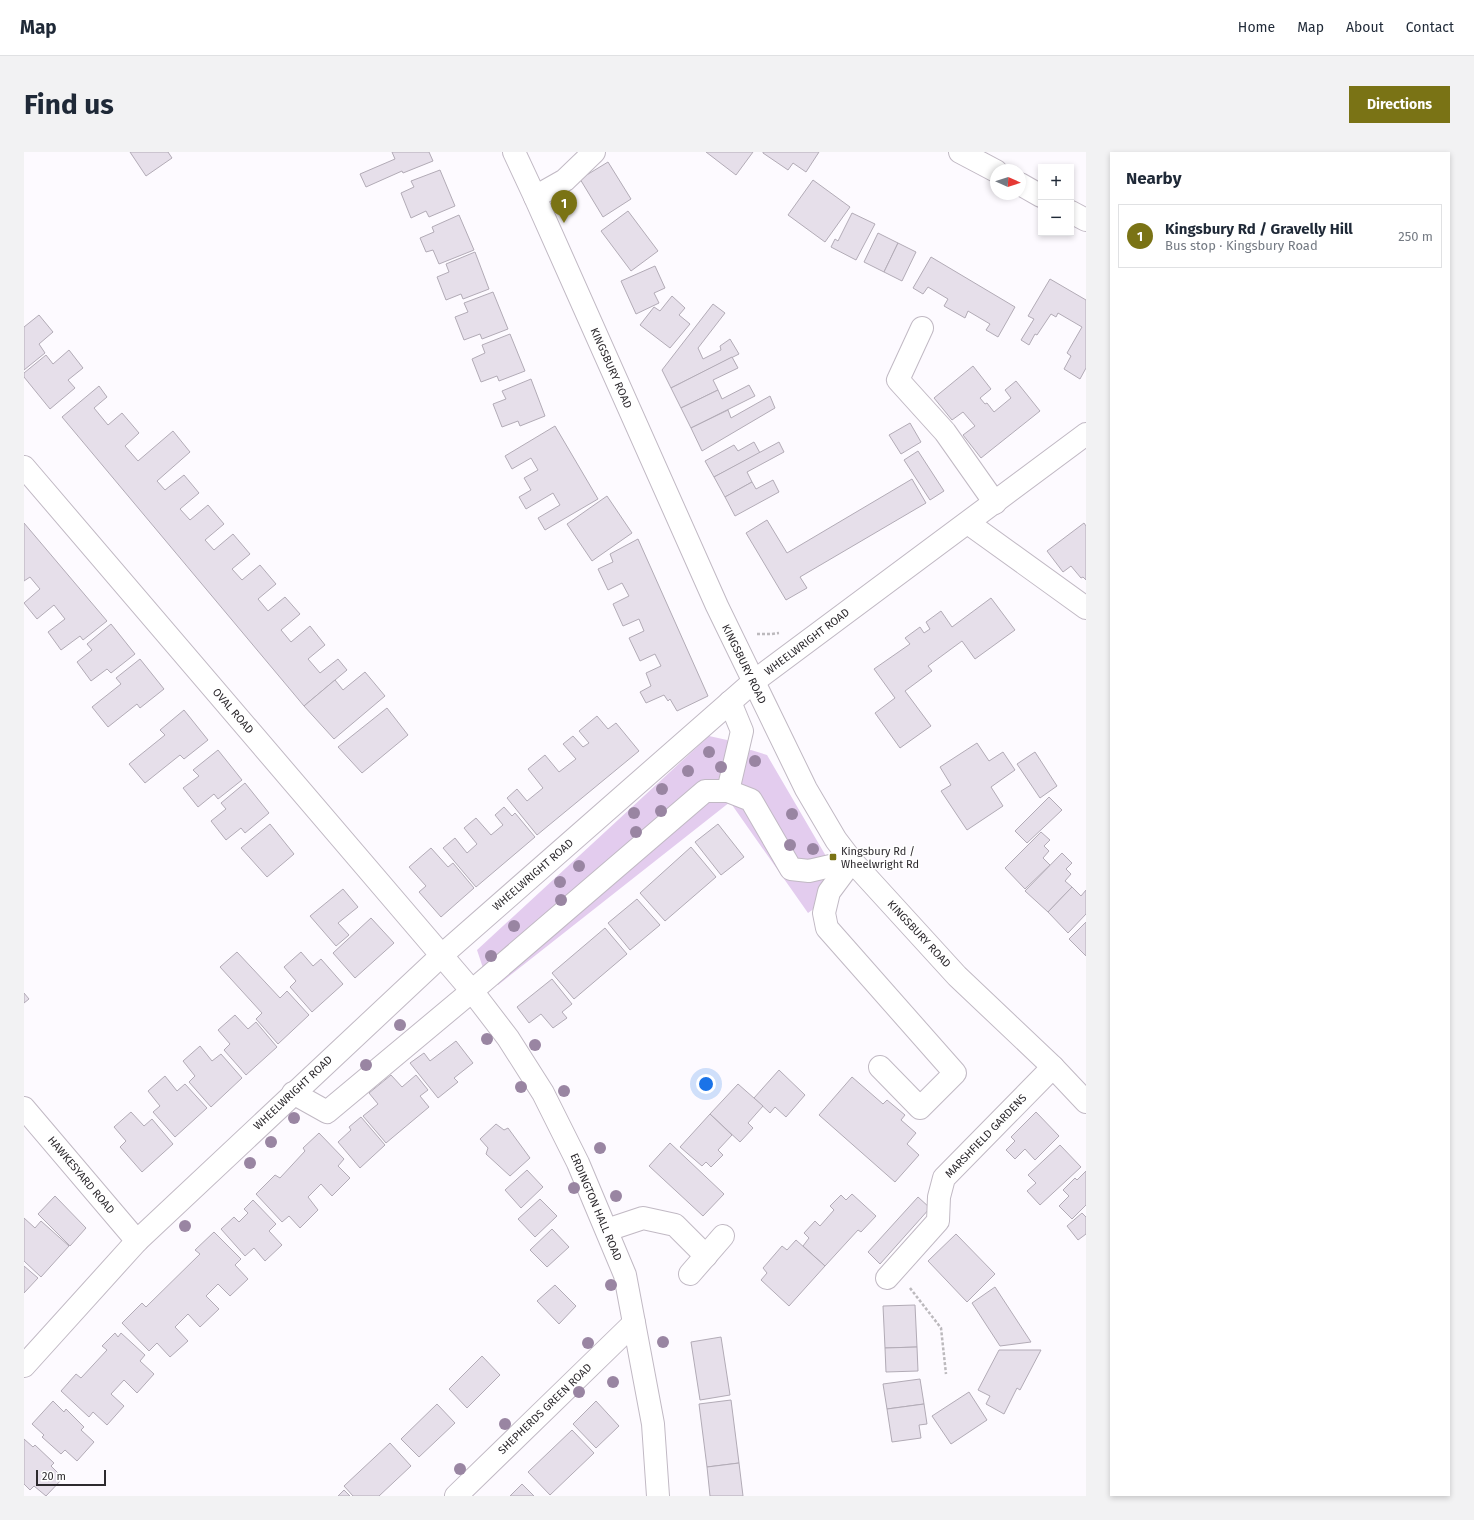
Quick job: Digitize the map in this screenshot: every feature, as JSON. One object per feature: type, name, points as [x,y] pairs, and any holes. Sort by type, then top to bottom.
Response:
[{"type":"street","name":"KINGSBURY ROAD","points":[[514,152],[717,606],[806,789],[836,840],[852,861],[957,976],[1053,1068],[1086,1102]]},
{"type":"street","points":[[535,197],[565,180],[588,154]]},
{"type":"street","points":[[972,155],[990,167]]},
{"type":"street","points":[[1026,187],[1038,194]]},
{"type":"street","points":[[1074,214],[1086,220]]},
{"type":"street","points":[[922,328],[898,380],[945,432],[995,503]]},
{"type":"street","name":"WHEELWRIGHT ROAD","points":[[24,1366],[137,1241],[293,1093],[442,955],[730,702],[754,682],[1086,434]]},
{"type":"street","name":"OVAL ROAD","points":[[24,467],[442,955]]},
{"type":"street","points":[[968,523],[1086,608]]},
{"type":"street","points":[[728,791],[742,731],[730,702]]},
{"type":"street","points":[[293,1093],[327,1112],[472,991],[705,791],[728,791],[751,800],[791,869],[809,871],[852,861]]},
{"type":"street","points":[[852,861],[829,892],[824,913],[827,928],[955,1073],[920,1108],[880,1067]]},
{"type":"street","name":"ERDINGTON HALL ROAD","points":[[442,955],[508,1038],[543,1094],[578,1163],[625,1275],[653,1424],[658,1496]]},
{"type":"street","name":"MARSHFIELD GARDENS","points":[[892,1274],[938,1221],[939,1197],[944,1178],[1053,1068]]},
{"type":"street","name":"HAWKESYARD ROAD","points":[[24,1108],[137,1241]]},
{"type":"street","points":[[607,1230],[643,1218],[675,1225],[706,1256]]},
{"type":"street","points":[[690,1274],[723,1236]]},
{"type":"street","name":"SHEPHERDS GREEN ROAD","points":[[456,1496],[634,1323]]},
{"type":"path","points":[[892,1274],[941,1328],[946,1374]]},
{"type":"shaded area","points":[[709,736],[727,740],[744,751],[751,750],[767,755],[844,887],[808,913],[730,802],[498,985],[484,971],[477,950]]},
{"type":"building","points":[[130,152],[168,152],[172,158],[146,176]]},
{"type":"building","points":[[392,152],[429,152],[433,161],[403,173],[402,171],[366,187],[360,174],[395,159]]},
{"type":"building","points":[[706,152],[753,152],[736,175]]},
{"type":"building","points":[[763,152],[819,152],[806,172],[793,163],[788,170]]},
{"type":"building","points":[[608,162],[631,199],[603,217],[580,179]]},
{"type":"building","points":[[440,170],[455,206],[429,217],[426,211],[411,218],[401,193],[414,187],[411,181]]},
{"type":"building","points":[[813,180],[850,207],[825,242],[788,215]]},
{"type":"building","points":[[628,211],[658,251],[631,271],[601,231]]},
{"type":"building","points":[[852,213],[875,224],[856,260],[831,247],[835,239],[838,241]]},
{"type":"building","points":[[459,215],[474,250],[439,264],[433,250],[426,252],[420,238],[434,232],[432,227]]},
{"type":"building","points":[[878,233],[898,243],[884,272],[864,262]]},
{"type":"building","points":[[898,243],[916,252],[902,281],[884,272]]},
{"type":"building","points":[[475,252],[489,289],[463,299],[461,294],[446,300],[437,277],[449,272],[446,264]]},
{"type":"building","points":[[931,257],[1015,307],[998,337],[986,330],[990,324],[968,311],[965,318],[944,306],[948,299],[928,287],[923,294],[913,288]]},
{"type":"building","points":[[655,266],[665,288],[654,293],[659,303],[636,314],[621,281]]},
{"type":"building","points":[[1050,279],[1086,300],[1086,368],[1080,379],[1064,369],[1071,356],[1067,353],[1082,327],[1058,313],[1056,317],[1051,314],[1037,335],[1035,334],[1029,345],[1021,340],[1034,319],[1028,316]]},
{"type":"building","points":[[493,292],[508,329],[482,339],[480,334],[464,340],[455,317],[468,312],[464,303]]},
{"type":"building","points":[[672,296],[685,308],[679,315],[690,324],[670,348],[640,325],[654,307],[660,311]]},
{"type":"building","points":[[713,304],[725,313],[698,348],[703,359],[721,350],[720,346],[730,339],[739,354],[671,388],[662,370]]},
{"type":"building","points":[[39,315],[53,332],[39,344],[45,353],[24,370],[24,327]]},
{"type":"building","points":[[510,334],[525,371],[499,381],[497,376],[481,382],[472,359],[485,353],[482,345]]},
{"type":"building","points":[[69,350],[83,368],[68,380],[75,388],[50,409],[24,377],[24,373],[46,355],[53,364]]},
{"type":"building","points":[[732,357],[738,368],[713,380],[718,390],[681,408],[671,388]]},
{"type":"building","points":[[973,366],[991,389],[980,398],[985,404],[987,403],[994,412],[1011,398],[1005,390],[1016,381],[1040,411],[981,458],[963,435],[975,426],[963,412],[952,420],[934,398]]},
{"type":"building","points":[[531,379],[545,416],[520,426],[518,421],[502,427],[493,404],[506,399],[502,391]]},
{"type":"building","points":[[749,385],[755,396],[691,428],[681,408],[718,390],[722,399]]},
{"type":"building","points":[[99,386],[107,397],[94,408],[108,425],[122,413],[139,433],[125,446],[138,461],[173,431],[190,452],[157,481],[165,490],[184,475],[199,493],[180,509],[190,520],[208,505],[224,524],[205,540],[214,550],[233,534],[250,554],[232,569],[242,580],[260,565],[276,584],[258,599],[268,611],[285,597],[300,614],[281,630],[291,642],[310,626],[325,645],[308,659],[320,673],[338,659],[347,670],[304,706],[62,417]]},
{"type":"building","points":[[770,396],[775,408],[702,451],[691,428],[728,410],[731,418]]},
{"type":"building","points":[[910,423],[921,442],[901,454],[889,435]]},
{"type":"building","points":[[555,426],[598,499],[545,530],[538,518],[560,505],[553,493],[526,509],[519,497],[531,490],[524,478],[538,470],[531,458],[512,469],[505,456]]},
{"type":"building","points":[[754,442],[760,453],[714,477],[705,461],[734,445],[738,451]]},
{"type":"building","points":[[779,442],[784,452],[747,472],[752,482],[725,497],[714,477]]},
{"type":"building","points":[[918,451],[944,491],[930,500],[904,460]]},
{"type":"building","points":[[912,479],[926,503],[800,577],[807,588],[786,600],[746,533],[767,520],[787,553]]},
{"type":"building","points":[[773,480],[779,492],[735,516],[725,497],[752,482],[756,489]]},
{"type":"building","points":[[607,496],[632,533],[592,561],[567,524]]},
{"type":"building","points":[[24,523],[107,621],[83,640],[80,636],[61,650],[48,632],[65,619],[54,605],[37,619],[24,603],[40,589],[30,577],[24,581]]},
{"type":"building","points":[[1084,523],[1086,526],[1086,580],[1083,577],[1081,578],[1071,566],[1063,572],[1047,551]]},
{"type":"building","points":[[638,539],[708,696],[677,711],[670,699],[668,701],[664,695],[646,703],[640,692],[651,686],[646,673],[661,666],[655,654],[640,661],[629,638],[644,631],[639,619],[623,626],[613,604],[629,596],[622,583],[608,590],[598,569],[613,562],[610,554]]},
{"type":"building","points":[[991,598],[1015,630],[975,659],[962,641],[928,666],[932,671],[905,691],[931,726],[900,748],[875,713],[895,698],[874,669],[910,644],[905,638],[920,627],[924,633],[930,629],[926,622],[941,611],[952,627]]},
{"type":"building","points":[[111,624],[135,654],[111,673],[107,669],[91,681],[77,662],[92,650],[87,644]]},
{"type":"building","points":[[140,659],[164,689],[140,708],[137,704],[108,727],[92,707],[121,684],[116,678]]},
{"type":"building","points":[[365,672],[385,696],[334,739],[304,706],[335,680],[343,690]]},
{"type":"building","points":[[387,708],[408,735],[362,773],[338,747]]},
{"type":"building","points":[[184,710],[208,740],[184,759],[180,755],[145,783],[129,764],[165,735],[160,730]]},
{"type":"building","points":[[597,716],[608,729],[616,723],[639,751],[537,835],[507,798],[517,789],[527,801],[543,788],[528,769],[545,755],[559,772],[576,759],[563,744],[573,736],[583,747],[589,743],[579,731]]},
{"type":"building","points":[[977,743],[989,761],[1003,752],[1015,770],[991,787],[1003,806],[967,830],[941,791],[951,785],[940,767]]},
{"type":"building","points":[[218,750],[242,780],[218,799],[214,794],[198,807],[183,788],[199,776],[193,770]]},
{"type":"building","points":[[1035,752],[1057,786],[1040,798],[1017,764]]},
{"type":"building","points":[[245,783],[269,813],[245,833],[241,828],[226,840],[211,821],[226,809],[221,803]]},
{"type":"building","points":[[1049,797],[1062,810],[1027,843],[1015,831]]},
{"type":"building","points":[[504,807],[512,816],[515,813],[535,837],[476,887],[443,848],[455,838],[467,853],[477,844],[464,828],[476,818],[491,835],[503,825],[495,815]]},
{"type":"building","points":[[270,824],[294,854],[267,877],[241,848]]},
{"type":"building","points":[[718,824],[744,857],[721,875],[695,842]]},
{"type":"building","points":[[1041,832],[1050,840],[1044,846],[1049,851],[1043,858],[1050,865],[1025,889],[1005,868]]},
{"type":"building","points":[[691,847],[716,877],[665,921],[640,893]]},
{"type":"building","points":[[431,848],[448,867],[453,863],[474,888],[441,917],[419,892],[426,886],[409,867]]},
{"type":"building","points":[[1062,853],[1072,863],[1066,869],[1071,874],[1065,881],[1072,887],[1048,912],[1025,891]]},
{"type":"building","points":[[1072,887],[1081,896],[1086,890],[1086,914],[1068,933],[1048,912]]},
{"type":"building","points":[[343,889],[358,907],[338,923],[349,935],[336,946],[310,916]]},
{"type":"building","points":[[637,899],[660,925],[630,950],[608,923]]},
{"type":"building","points":[[371,918],[394,943],[355,978],[333,953]]},
{"type":"building","points":[[1086,922],[1086,956],[1069,939]]},
{"type":"building","points":[[605,928],[627,954],[574,999],[552,973]]},
{"type":"building","points":[[237,952],[280,998],[287,991],[309,1015],[278,1044],[256,1019],[262,1013],[220,967]]},
{"type":"building","points":[[301,952],[313,966],[321,959],[343,984],[312,1012],[290,987],[296,981],[284,967]]},
{"type":"building","points":[[552,979],[572,1004],[562,1012],[567,1018],[553,1028],[541,1014],[529,1023],[517,1007]]},
{"type":"building","points":[[24,993],[29,999],[24,1003]]},
{"type":"building","points":[[235,1015],[248,1029],[256,1022],[277,1047],[246,1075],[224,1050],[230,1044],[218,1030]]},
{"type":"building","points":[[456,1041],[473,1063],[454,1078],[458,1082],[438,1098],[410,1063],[424,1053],[430,1061]]},
{"type":"building","points":[[200,1046],[212,1061],[221,1054],[242,1078],[211,1107],[189,1082],[195,1076],[183,1061]]},
{"type":"building","points":[[779,1070],[805,1095],[786,1117],[775,1107],[770,1113],[754,1098]]},
{"type":"building","points":[[391,1075],[402,1087],[416,1075],[428,1090],[420,1096],[429,1107],[386,1143],[363,1116],[378,1104],[369,1093]]},
{"type":"building","points":[[165,1076],[177,1091],[185,1084],[207,1108],[175,1137],[153,1112],[160,1106],[148,1091]]},
{"type":"building","points":[[852,1077],[883,1104],[887,1100],[905,1115],[901,1120],[916,1133],[907,1144],[919,1155],[895,1182],[819,1115]]},
{"type":"building","points":[[738,1084],[763,1106],[748,1123],[753,1128],[740,1142],[710,1114]]},
{"type":"building","points":[[131,1112],[144,1126],[152,1119],[173,1144],[142,1172],[120,1147],[126,1141],[114,1127]]},
{"type":"building","points":[[1036,1112],[1059,1136],[1035,1160],[1025,1149],[1015,1159],[1006,1150],[1015,1141],[1011,1137]]},
{"type":"building","points":[[710,1114],[732,1135],[718,1150],[723,1155],[711,1167],[706,1162],[702,1166],[680,1147]]},
{"type":"building","points":[[361,1117],[385,1145],[360,1168],[338,1142],[351,1130],[349,1127]]},
{"type":"building","points":[[496,1124],[504,1130],[508,1128],[530,1158],[510,1176],[486,1154],[488,1148],[480,1139]]},
{"type":"building","points":[[319,1133],[344,1159],[338,1166],[350,1178],[332,1196],[321,1184],[308,1197],[318,1210],[300,1228],[289,1216],[282,1222],[256,1194],[275,1175],[280,1178],[305,1151],[303,1148]]},
{"type":"building","points":[[670,1143],[724,1194],[703,1216],[649,1166]]},
{"type":"building","points":[[1060,1145],[1081,1167],[1040,1205],[1027,1191],[1036,1183],[1028,1175]]},
{"type":"building","points":[[527,1170],[543,1187],[521,1208],[505,1190]]},
{"type":"building","points":[[1086,1171],[1086,1205],[1072,1219],[1059,1206],[1069,1196],[1063,1190],[1075,1178],[1077,1180]]},
{"type":"building","points":[[852,1194],[876,1216],[861,1232],[858,1230],[825,1266],[803,1246],[809,1238],[804,1233],[815,1221],[820,1226],[834,1210],[830,1206],[841,1195],[846,1200]]},
{"type":"building","points":[[55,1196],[86,1228],[70,1246],[38,1214]]},
{"type":"building","points":[[918,1197],[930,1208],[880,1264],[868,1252]]},
{"type":"building","points":[[540,1199],[557,1216],[535,1237],[518,1219]]},
{"type":"building","points":[[253,1200],[276,1224],[269,1231],[282,1245],[265,1261],[254,1248],[245,1256],[221,1229],[234,1217],[239,1222],[248,1213],[244,1209]]},
{"type":"building","points":[[1082,1213],[1086,1217],[1086,1234],[1078,1240],[1067,1226]]},
{"type":"building","points":[[24,1218],[35,1228],[41,1221],[69,1246],[41,1277],[24,1261]]},
{"type":"building","points":[[552,1229],[569,1247],[547,1267],[530,1250]]},
{"type":"building","points":[[214,1232],[241,1259],[235,1265],[248,1279],[230,1296],[218,1284],[206,1296],[219,1309],[200,1327],[188,1314],[175,1327],[188,1341],[170,1357],[157,1343],[149,1351],[122,1323],[142,1303],[146,1307],[200,1254],[195,1250]]},
{"type":"building","points":[[956,1234],[995,1274],[967,1302],[928,1261]]},
{"type":"building","points":[[796,1240],[825,1266],[789,1306],[761,1280],[767,1273],[763,1268],[782,1246],[787,1250]]},
{"type":"building","points":[[24,1266],[38,1278],[24,1293]]},
{"type":"building","points":[[555,1285],[576,1306],[559,1324],[537,1301]]},
{"type":"building","points":[[995,1287],[1031,1342],[1000,1346],[972,1303]]},
{"type":"building","points":[[915,1305],[917,1347],[885,1348],[883,1306]]},
{"type":"building","points":[[115,1333],[118,1337],[121,1333],[145,1355],[140,1361],[154,1374],[137,1393],[124,1380],[111,1394],[124,1406],[107,1425],[93,1412],[89,1417],[61,1391],[76,1374],[81,1378],[107,1350],[102,1346]]},
{"type":"building","points":[[721,1337],[730,1395],[700,1400],[691,1342]]},
{"type":"building","points":[[917,1347],[918,1371],[886,1372],[885,1348]]},
{"type":"building","points":[[999,1350],[1041,1350],[1020,1390],[1017,1388],[1004,1414],[986,1404],[990,1396],[978,1390]]},
{"type":"building","points":[[482,1356],[500,1375],[467,1408],[449,1389]]},
{"type":"building","points":[[920,1379],[924,1404],[887,1409],[883,1384]]},
{"type":"building","points":[[969,1392],[987,1420],[951,1444],[932,1416]]},
{"type":"building","points":[[731,1400],[739,1463],[707,1467],[699,1404]]},
{"type":"building","points":[[53,1401],[64,1412],[66,1409],[84,1427],[81,1430],[94,1442],[77,1461],[65,1450],[61,1454],[42,1437],[44,1435],[32,1424]]},
{"type":"building","points":[[596,1401],[619,1426],[596,1448],[573,1424]]},
{"type":"building","points":[[437,1404],[455,1423],[419,1457],[401,1439]]},
{"type":"building","points":[[924,1404],[927,1424],[919,1425],[921,1438],[892,1442],[887,1409]]},
{"type":"building","points":[[572,1430],[594,1453],[550,1495],[528,1472]]},
{"type":"building","points":[[24,1439],[33,1447],[35,1445],[54,1463],[51,1466],[63,1478],[46,1496],[34,1486],[30,1490],[24,1484]]},
{"type":"building","points":[[390,1443],[411,1466],[379,1496],[353,1496],[344,1486]]},
{"type":"building","points":[[739,1463],[743,1496],[710,1496],[707,1467]]},
{"type":"building","points":[[522,1484],[534,1496],[510,1496]]},
{"type":"building","points":[[344,1490],[350,1496],[338,1496]]},
{"type":"place","name":"Kingsbury Rd / Gravelly Hill","points":[[564,223]]},
{"type":"place","name":"Kingsbury Rd / Wheelwright Rd","points":[[833,857]]}]
